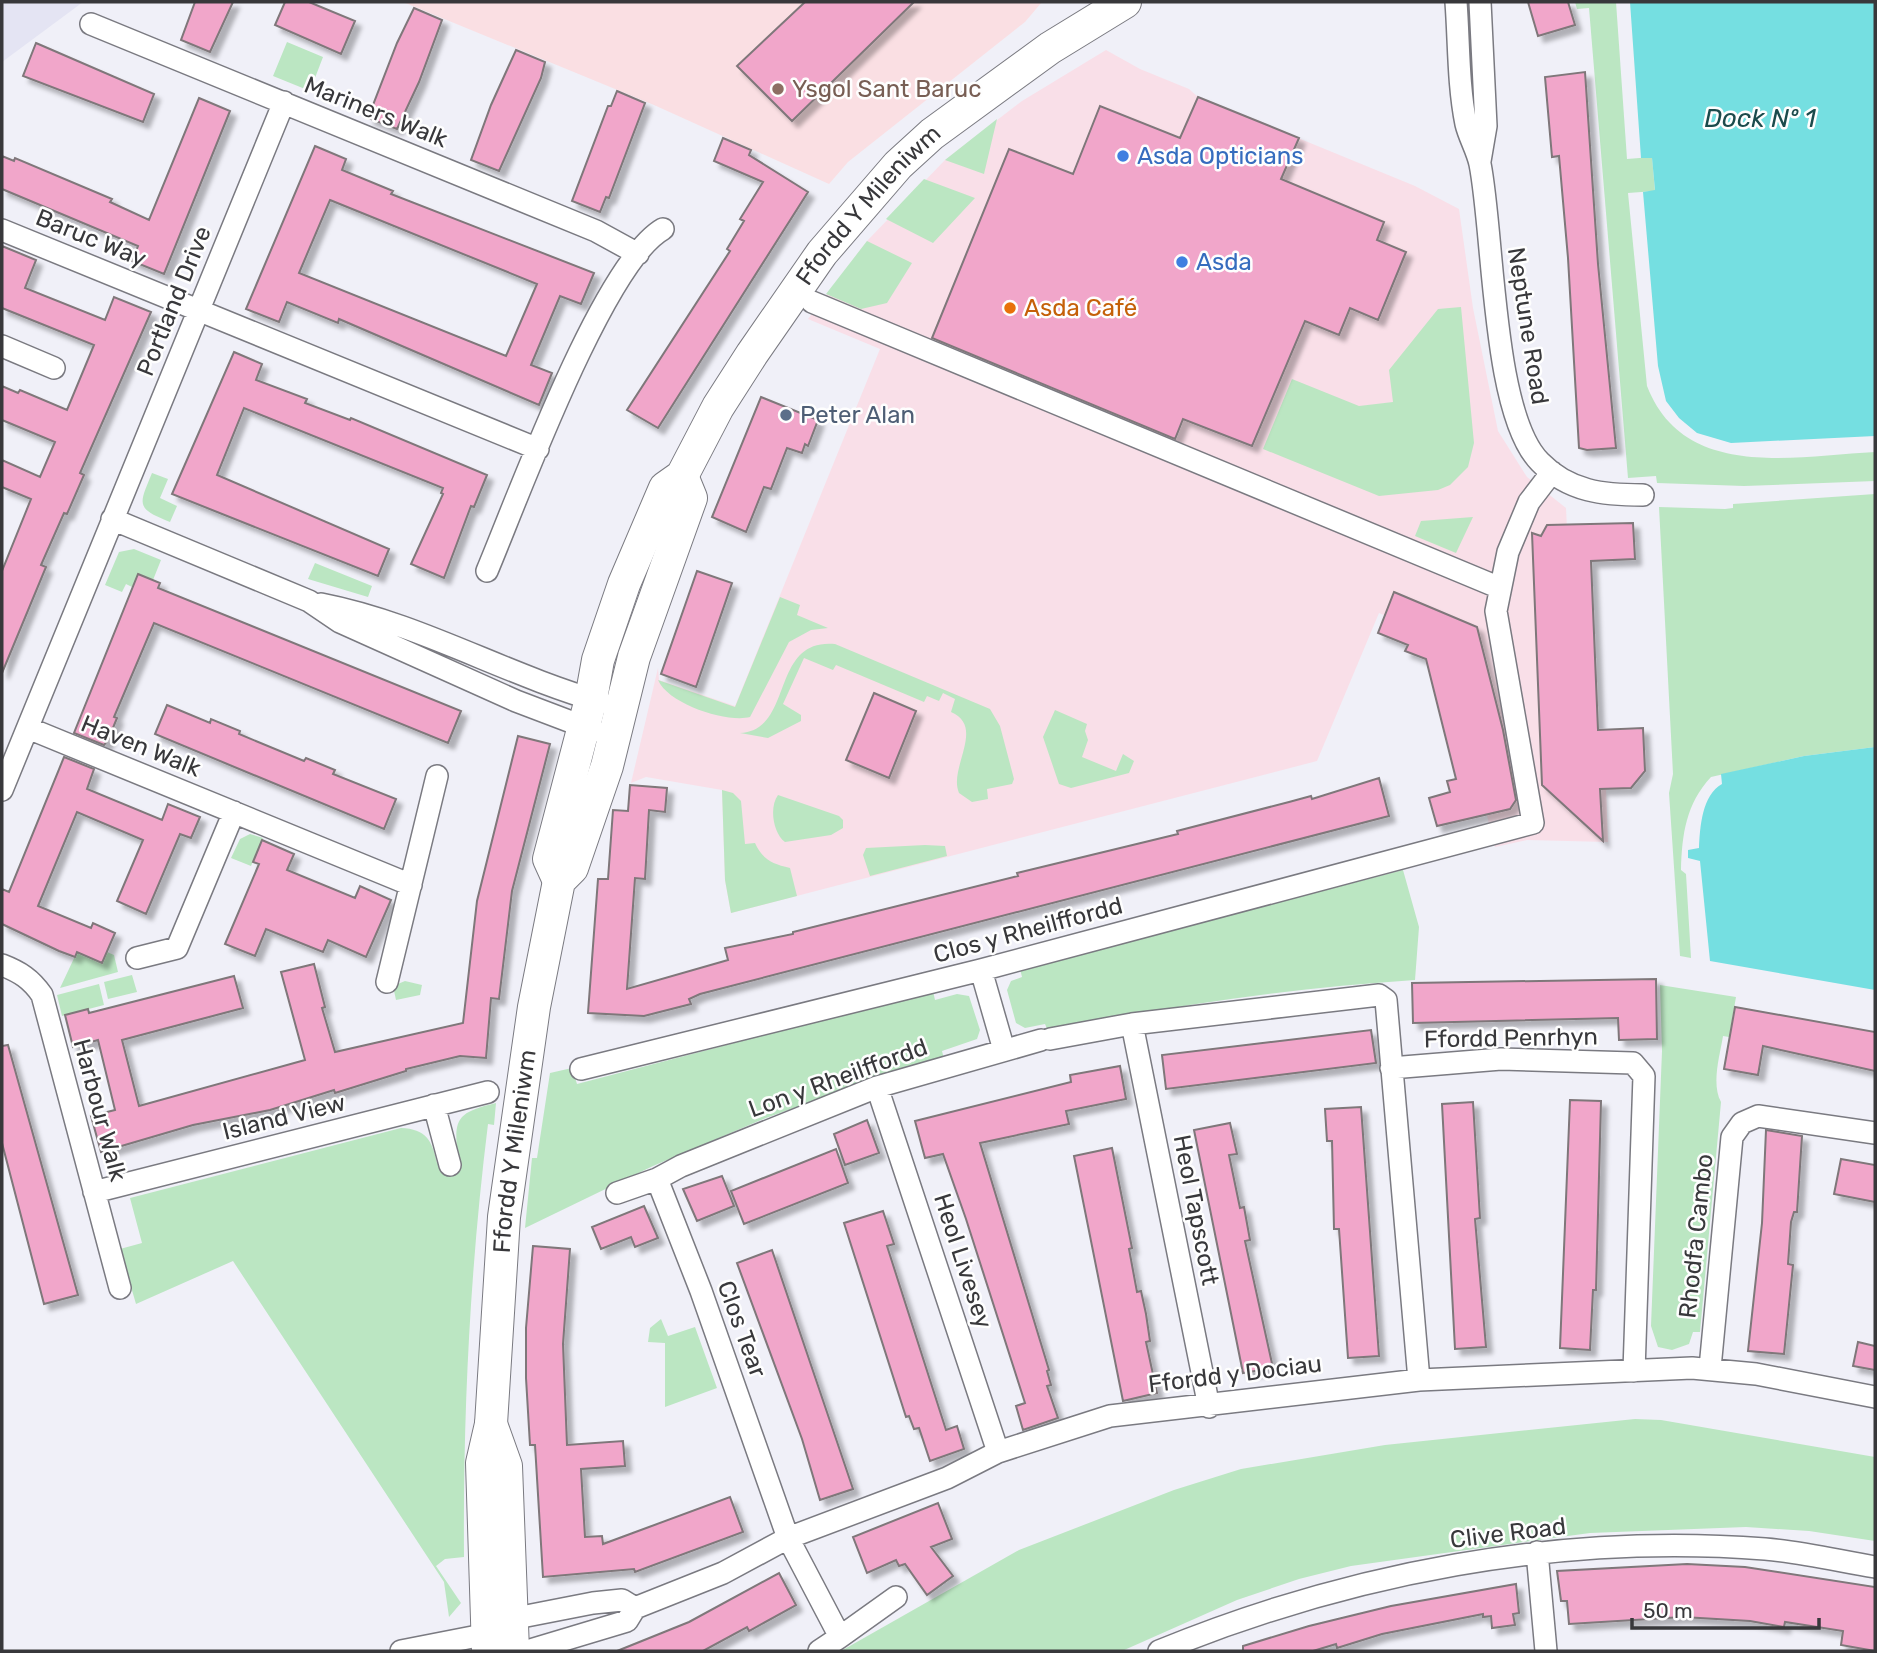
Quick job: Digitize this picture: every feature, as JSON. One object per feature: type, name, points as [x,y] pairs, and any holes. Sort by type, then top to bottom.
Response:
[{"type":"street","name":"Ffordd Y Mileniwm","points":[[559,881],[549,859],[598,660],[629,572],[666,488],[682,476],[724,398],[791,296],[843,228],[898,166],[979,96],[1049,48],[1125,2]]},
{"type":"street","name":"Neptune Road","points":[[1456,2],[1466,124],[1480,163],[1512,408],[1526,442],[1539,461],[1552,472],[1569,483],[1602,495],[1643,495]]},
{"type":"street","name":"Neptune Road","points":[[1480,2],[1486,126],[1480,163]]},
{"type":"street","name":"Mariners Walk","points":[[91,24],[607,236],[638,254]]},
{"type":"street","name":"Portland Drive","points":[[2,790],[7,760],[28,728],[284,103]]},
{"type":"street","points":[[487,571],[580,352],[605,303],[638,254],[663,229]]},
{"type":"street","name":"Baruc Way","points":[[2,230],[199,311]]},
{"type":"street","points":[[812,302],[1500,588],[1508,552],[1529,502],[1552,472]]},
{"type":"street","points":[[199,311],[538,449]]},
{"type":"street","points":[[2,346],[54,368]]},
{"type":"street","name":"Ffordd Y Mileniwm","points":[[500,1639],[482,1463],[491,1424],[500,1271],[511,1153],[534,1007],[559,881],[572,868],[651,605],[691,498],[682,476]]},
{"type":"street","points":[[112,519],[309,601],[341,622],[516,701],[587,713],[622,708]]},
{"type":"street","name":"Clos y Rheilffordd","points":[[581,1069],[981,970],[1533,823],[1496,611],[1500,588]]},
{"type":"street","points":[[309,601],[344,608],[443,642],[587,713],[613,738]]},
{"type":"street","name":"Haven Walk","points":[[28,728],[411,885]]},
{"type":"street","points":[[387,982],[437,776]]},
{"type":"street","points":[[137,958],[177,948],[233,812]]},
{"type":"street","name":"Harbour Walk","points":[[2,965],[21,973],[43,995],[120,1288]]},
{"type":"street","points":[[981,970],[1004,1050]]},
{"type":"street","name":"Lon y Rheilffordd","points":[[657,1179],[681,1166],[877,1087],[1004,1050],[1132,1024],[1379,995],[1385,1000],[1391,1068]]},
{"type":"street","name":"Heol Tapscott","points":[[1132,1024],[1209,1407]]},
{"type":"street","name":"Ffordd Penrhyn","points":[[1419,1380],[1391,1068],[1502,1059],[1633,1063],[1644,1076],[1634,1371]]},
{"type":"street","name":"Heol Livesey","points":[[877,1087],[999,1452]]},
{"type":"street","name":"Island View","points":[[94,1192],[488,1092]]},
{"type":"street","points":[[434,1105],[450,1165]]},
{"type":"street","name":"Rhodfa Cambo","points":[[1710,1368],[1732,1138],[1742,1123],[1758,1116],[1875,1133]]},
{"type":"street","points":[[617,1194],[657,1179]]},
{"type":"street","name":"Clos Tear","points":[[657,1179],[701,1291],[788,1538],[840,1637]]},
{"type":"street","name":"Ffordd y Dociau","points":[[527,1651],[627,1621],[635,1608],[723,1573],[788,1538],[947,1478],[999,1452],[1110,1416],[1209,1407],[1298,1392],[1419,1380],[1710,1368],[1800,1381],[1875,1397]]},
{"type":"street","name":"Clive Road","points":[[1159,1651],[1267,1612],[1391,1577],[1536,1552],[1694,1545],[1769,1549],[1875,1567]]},
{"type":"street","points":[[1536,1552],[1546,1651]]},
{"type":"street","points":[[819,1651],[896,1597]]},
{"type":"street","name":"Ffordd y Dociau","points":[[401,1651],[500,1639],[622,1600],[635,1608]]},
{"type":"shaded area","points":[[2,2],[83,2],[2,62]]},
{"type":"shaded area","name":"Ysgol Sant Baruc","points":[[403,2],[1042,2],[1025,22],[848,162],[829,184],[654,105]]},
{"type":"shaded area","points":[[1106,50],[1140,69],[1189,89],[1198,97],[1415,186],[1459,209],[1473,308],[1498,431],[1527,477],[1566,508],[1578,759],[1605,760],[1608,842],[1527,840],[1495,847],[1442,640],[1379,613],[1317,761],[731,913],[725,880],[722,790],[646,777],[631,783],[658,668],[659,680],[735,706],[880,349],[808,319],[867,241],[945,160],[1022,101]]},
{"type":"green space","points":[[1575,2],[1616,2],[1627,159],[1652,157],[1655,191],[1628,193],[1647,386],[1664,416],[1687,437],[1714,450],[1744,456],[1810,457],[1875,452],[1875,481],[1744,486],[1657,483],[1656,476],[1628,478],[1589,8],[1577,9]]},
{"type":"green space","points":[[287,42],[323,57],[310,91],[273,76]]},
{"type":"green space","points":[[997,119],[984,174],[945,160]]},
{"type":"green space","points":[[924,179],[975,198],[933,243],[886,219]]},
{"type":"green space","points":[[867,241],[912,263],[887,303],[861,309],[826,294]]},
{"type":"green space","points":[[1461,307],[1474,443],[1468,467],[1450,485],[1438,490],[1379,496],[1263,449],[1292,379],[1359,406],[1393,402],[1389,370],[1438,309]]},
{"type":"green space","points":[[152,473],[168,479],[160,498],[177,506],[170,522],[145,509],[143,504],[144,492]]},
{"type":"green space","points":[[1875,494],[1875,747],[1804,756],[1711,777],[1696,798],[1684,832],[1681,870],[1686,874],[1691,958],[1680,956],[1669,793],[1673,774],[1659,507],[1725,509],[1733,508],[1733,504]]},
{"type":"green space","points":[[1473,517],[1456,553],[1415,536],[1421,521]]},
{"type":"green space","points":[[134,549],[161,560],[153,580],[138,574],[132,587],[126,584],[122,592],[105,585],[119,552]]},
{"type":"green space","points":[[315,563],[372,586],[368,597],[308,579]]},
{"type":"green space","points":[[780,597],[800,605],[797,615],[828,628],[811,630],[789,642],[750,717],[714,715],[686,704],[664,689],[658,680],[735,707]]},
{"type":"green space","points":[[835,644],[990,709],[1000,726],[1014,779],[1012,784],[987,789],[988,799],[972,802],[959,793],[958,772],[966,738],[961,719],[951,712],[955,699],[943,693],[939,701],[927,696],[924,702],[836,665],[833,670],[804,658],[783,704],[801,715],[801,721],[768,738],[740,733],[757,728],[769,717],[790,669],[800,655],[814,646]]},
{"type":"green space","points":[[1055,710],[1087,724],[1085,731],[1088,740],[1082,757],[1116,771],[1123,754],[1134,761],[1129,773],[1071,788],[1059,784],[1043,737]]},
{"type":"green space","points":[[722,790],[733,793],[741,801],[745,844],[755,843],[761,854],[769,860],[790,868],[797,896],[731,913],[725,880]]},
{"type":"green space","points":[[778,795],[839,816],[843,820],[843,828],[831,835],[785,842],[778,833],[774,820],[774,806]]},
{"type":"green space","points":[[250,834],[263,838],[251,866],[231,858],[240,839]]},
{"type":"green space","points":[[945,846],[947,856],[870,876],[863,855],[866,848]]},
{"type":"green space","points":[[1403,870],[1419,927],[1415,980],[1230,999],[1048,1031],[1045,1024],[1025,1028],[1016,1023],[1007,990],[1011,981],[1022,977],[1020,969]]},
{"type":"green space","points":[[77,952],[102,963],[107,952],[114,955],[118,972],[60,988]]},
{"type":"green space","points":[[132,975],[137,992],[108,999],[104,982]]},
{"type":"green space","points":[[405,981],[422,985],[420,995],[396,1000],[393,986]]},
{"type":"green space","points":[[99,984],[104,1005],[62,1016],[57,995]]},
{"type":"green space","points":[[1660,985],[1736,997],[1729,1037],[1723,1036],[1717,1069],[1717,1087],[1721,1102],[1700,1332],[1693,1332],[1689,1344],[1672,1350],[1658,1347],[1651,1326],[1662,1051]]},
{"type":"green space","points":[[933,991],[935,1000],[957,994],[969,996],[980,1030],[977,1039],[942,1051],[944,1059],[861,1084],[766,1118],[653,1166],[525,1228],[532,1158],[537,1158],[550,1073],[572,1068],[577,1084]]},
{"type":"green space","points":[[496,1103],[494,1125],[488,1124],[472,1286],[466,1395],[464,1557],[445,1559],[436,1566],[461,1603],[449,1617],[444,1582],[233,1261],[136,1304],[120,1249],[142,1243],[130,1198],[401,1128],[422,1133],[433,1148],[437,1163],[458,1160],[456,1136],[460,1120],[472,1111]]},
{"type":"green space","points":[[661,1319],[668,1336],[695,1327],[717,1388],[665,1407],[665,1343],[648,1342],[650,1328]]},
{"type":"green space","points":[[1635,1419],[1661,1420],[1875,1457],[1875,1541],[1809,1531],[1746,1527],[1590,1533],[1351,1566],[1299,1579],[1237,1600],[1122,1651],[841,1651],[1019,1550],[1174,1490],[1241,1469],[1385,1445]]},
{"type":"water","name":"Dock Nº 1","points":[[1630,2],[1875,2],[1875,436],[1731,443],[1697,433],[1679,418],[1666,401],[1658,366],[1643,192],[1655,190],[1652,158],[1641,158]]},
{"type":"water","points":[[1875,747],[1875,990],[1710,961],[1700,861],[1688,858],[1688,850],[1699,848],[1703,812],[1710,796],[1722,784],[1721,774],[1804,756]]},
{"type":"building","points":[[195,2],[233,2],[210,52],[181,40]]},
{"type":"building","points":[[285,2],[309,2],[355,21],[341,54],[275,25]]},
{"type":"building","points":[[805,2],[914,2],[792,121],[737,66]]},
{"type":"building","points":[[1528,2],[1568,2],[1575,25],[1538,36]]},
{"type":"building","points":[[414,8],[442,20],[419,82],[397,129],[368,118],[397,43]]},
{"type":"building","points":[[36,43],[154,94],[143,122],[23,76]]},
{"type":"building","points":[[516,50],[545,62],[541,78],[499,171],[471,160],[491,105]]},
{"type":"building","points":[[1585,72],[1598,264],[1616,448],[1587,450],[1579,448],[1559,156],[1552,157],[1545,77]]},
{"type":"building","points":[[617,91],[645,103],[609,198],[606,197],[600,212],[572,201],[608,106],[611,106]]},
{"type":"building","name":"Asda","points":[[1198,97],[1299,138],[1281,179],[1384,222],[1377,240],[1406,252],[1378,320],[1350,308],[1339,335],[1305,321],[1252,446],[1183,419],[1175,439],[932,338],[1009,149],[1073,174],[1100,106],[1180,138]]},
{"type":"building","points":[[199,98],[230,111],[164,274],[132,261],[138,246],[2,189],[2,156],[14,161],[15,158],[112,199],[110,202],[149,220]]},
{"type":"building","points":[[723,138],[751,150],[749,155],[808,192],[658,428],[627,410],[730,251],[727,249],[744,221],[740,219],[763,182],[714,161]]},
{"type":"building","points":[[315,146],[346,159],[342,170],[393,191],[391,194],[594,273],[581,304],[560,296],[531,365],[552,373],[539,405],[339,319],[338,323],[287,302],[279,322],[246,309]],"holes":[[[330,200],[537,284],[506,356],[299,273]]]},
{"type":"building","points":[[2,246],[36,260],[25,288],[105,320],[114,297],[151,312],[80,473],[84,475],[41,565],[46,567],[2,673],[2,571],[31,499],[2,487],[2,460],[40,477],[55,442],[2,420],[2,386],[18,393],[20,390],[67,410],[94,345],[2,308]]},
{"type":"building","points":[[234,352],[262,364],[256,380],[307,399],[305,403],[350,420],[351,418],[487,475],[474,507],[471,506],[444,578],[411,564],[443,494],[443,488],[244,408],[217,475],[389,549],[378,576],[172,494]]},
{"type":"building","points":[[761,397],[818,420],[808,446],[805,444],[802,453],[787,448],[771,489],[764,487],[746,532],[712,517]]},
{"type":"building","points":[[1633,523],[1635,559],[1591,561],[1598,730],[1643,728],[1645,771],[1631,788],[1600,789],[1603,841],[1542,785],[1532,533],[1541,536],[1547,525]]},
{"type":"building","points":[[697,571],[732,583],[696,687],[661,674]]},
{"type":"building","points":[[138,574],[160,583],[158,588],[461,711],[448,743],[154,623],[114,717],[117,718],[108,740],[104,745],[74,733]]},
{"type":"building","points":[[1394,592],[1477,627],[1503,730],[1516,800],[1510,809],[1437,826],[1429,798],[1450,792],[1447,781],[1456,779],[1426,659],[1405,651],[1408,645],[1378,633]]},
{"type":"building","points":[[874,693],[916,711],[889,778],[846,760]]},
{"type":"building","points":[[167,705],[210,723],[211,719],[240,731],[239,734],[304,761],[306,758],[335,770],[333,774],[396,799],[384,829],[155,734]]},
{"type":"building","points":[[518,736],[550,744],[512,891],[499,999],[491,998],[486,1058],[460,1056],[406,1069],[335,1093],[334,1090],[270,1110],[193,1125],[101,1152],[91,1116],[115,1110],[98,1040],[73,1047],[65,1015],[88,1009],[89,1013],[234,976],[243,1008],[122,1040],[139,1106],[305,1060],[281,972],[314,964],[325,1007],[322,1008],[335,1052],[463,1023],[477,901]]},
{"type":"building","points":[[64,757],[94,769],[87,789],[162,820],[168,804],[200,817],[191,838],[180,834],[146,914],[117,901],[143,840],[77,812],[38,906],[91,928],[93,923],[115,933],[102,963],[77,952],[75,957],[59,951],[2,924],[2,889],[9,892]]},
{"type":"building","points":[[1379,778],[1389,816],[700,994],[689,999],[691,1004],[644,1016],[588,1013],[598,879],[608,879],[613,810],[628,811],[630,785],[667,788],[665,812],[649,810],[645,879],[635,878],[627,989],[728,960],[725,948],[793,934],[1018,876],[1017,873],[1178,834],[1177,831],[1311,796],[1312,799]]},
{"type":"building","points":[[262,840],[294,854],[287,870],[355,898],[360,886],[391,900],[366,957],[328,940],[323,952],[266,929],[255,956],[225,944],[259,864],[253,862]]},
{"type":"building","points":[[1656,979],[1657,1039],[1619,1040],[1618,1018],[1413,1023],[1412,983]]},
{"type":"building","points":[[1735,1007],[1875,1032],[1875,1071],[1763,1046],[1758,1075],[1724,1069]]},
{"type":"building","points":[[1371,1030],[1376,1063],[1166,1089],[1162,1055]]},
{"type":"building","points":[[8,1045],[78,1295],[44,1304],[2,1143],[2,1046]]},
{"type":"building","points":[[1120,1066],[1126,1099],[1066,1111],[1069,1124],[980,1143],[1049,1370],[1047,1371],[1051,1385],[1047,1386],[1058,1418],[1023,1430],[1016,1406],[1025,1403],[966,1219],[943,1154],[925,1158],[915,1121],[1071,1082],[1070,1075]]},
{"type":"building","points":[[1570,1100],[1601,1101],[1596,1290],[1593,1290],[1590,1350],[1560,1348]]},
{"type":"building","points":[[1473,1102],[1480,1218],[1475,1219],[1486,1347],[1455,1349],[1442,1104]]},
{"type":"building","points":[[1361,1107],[1379,1356],[1348,1358],[1339,1229],[1334,1229],[1332,1141],[1327,1141],[1325,1109]]},
{"type":"building","points":[[867,1120],[879,1153],[845,1165],[834,1134]]},
{"type":"building","points":[[1230,1123],[1237,1154],[1229,1155],[1240,1208],[1244,1207],[1250,1240],[1245,1241],[1273,1368],[1243,1373],[1194,1130]]},
{"type":"building","points":[[1766,1130],[1802,1136],[1797,1212],[1794,1212],[1791,1222],[1788,1264],[1793,1265],[1784,1354],[1748,1351],[1762,1223]]},
{"type":"building","points":[[1112,1148],[1132,1248],[1129,1249],[1137,1292],[1141,1291],[1146,1314],[1150,1341],[1146,1342],[1157,1393],[1123,1401],[1074,1156]]},
{"type":"building","points":[[836,1149],[848,1183],[744,1224],[731,1191]]},
{"type":"building","points":[[1841,1159],[1875,1165],[1875,1202],[1834,1194]]},
{"type":"building","points":[[722,1176],[734,1206],[697,1221],[683,1189]]},
{"type":"building","points":[[644,1206],[658,1238],[635,1247],[631,1237],[601,1249],[592,1227]]},
{"type":"building","points":[[883,1211],[894,1244],[887,1246],[946,1430],[957,1426],[964,1449],[930,1461],[919,1428],[914,1429],[909,1416],[906,1417],[844,1223]]},
{"type":"building","points":[[533,1246],[570,1249],[563,1344],[567,1445],[623,1441],[625,1466],[581,1469],[585,1537],[602,1536],[603,1544],[730,1497],[743,1532],[635,1572],[634,1569],[543,1577],[535,1445],[530,1445],[526,1378],[526,1328]]},
{"type":"building","points":[[772,1250],[853,1489],[820,1500],[802,1439],[737,1263]]},
{"type":"building","points":[[1858,1342],[1875,1346],[1875,1370],[1853,1366]]},
{"type":"building","points":[[938,1503],[952,1539],[931,1547],[953,1576],[927,1595],[905,1564],[899,1566],[896,1560],[867,1573],[853,1537]]},
{"type":"building","points":[[1687,1564],[1745,1567],[1875,1587],[1875,1651],[1841,1645],[1843,1631],[1785,1622],[1784,1627],[1750,1621],[1683,1617],[1569,1624],[1567,1601],[1561,1601],[1557,1571]]},
{"type":"building","points":[[779,1573],[796,1605],[749,1631],[747,1627],[703,1651],[617,1651],[689,1622]]},
{"type":"building","points":[[1516,1584],[1519,1613],[1513,1614],[1515,1625],[1492,1628],[1491,1616],[1483,1617],[1483,1614],[1382,1634],[1337,1648],[1336,1644],[1313,1651],[1243,1651],[1243,1646],[1309,1626],[1391,1606]]},
{"type":"place","name":"Ysgol Sant Baruc","points":[[778,89]]},
{"type":"place","name":"Asda Opticians","points":[[1123,156]]},
{"type":"place","name":"Asda","points":[[1182,262]]},
{"type":"place","name":"Asda Café","points":[[1010,308]]},
{"type":"place","name":"Peter Alan","points":[[786,415]]}]
